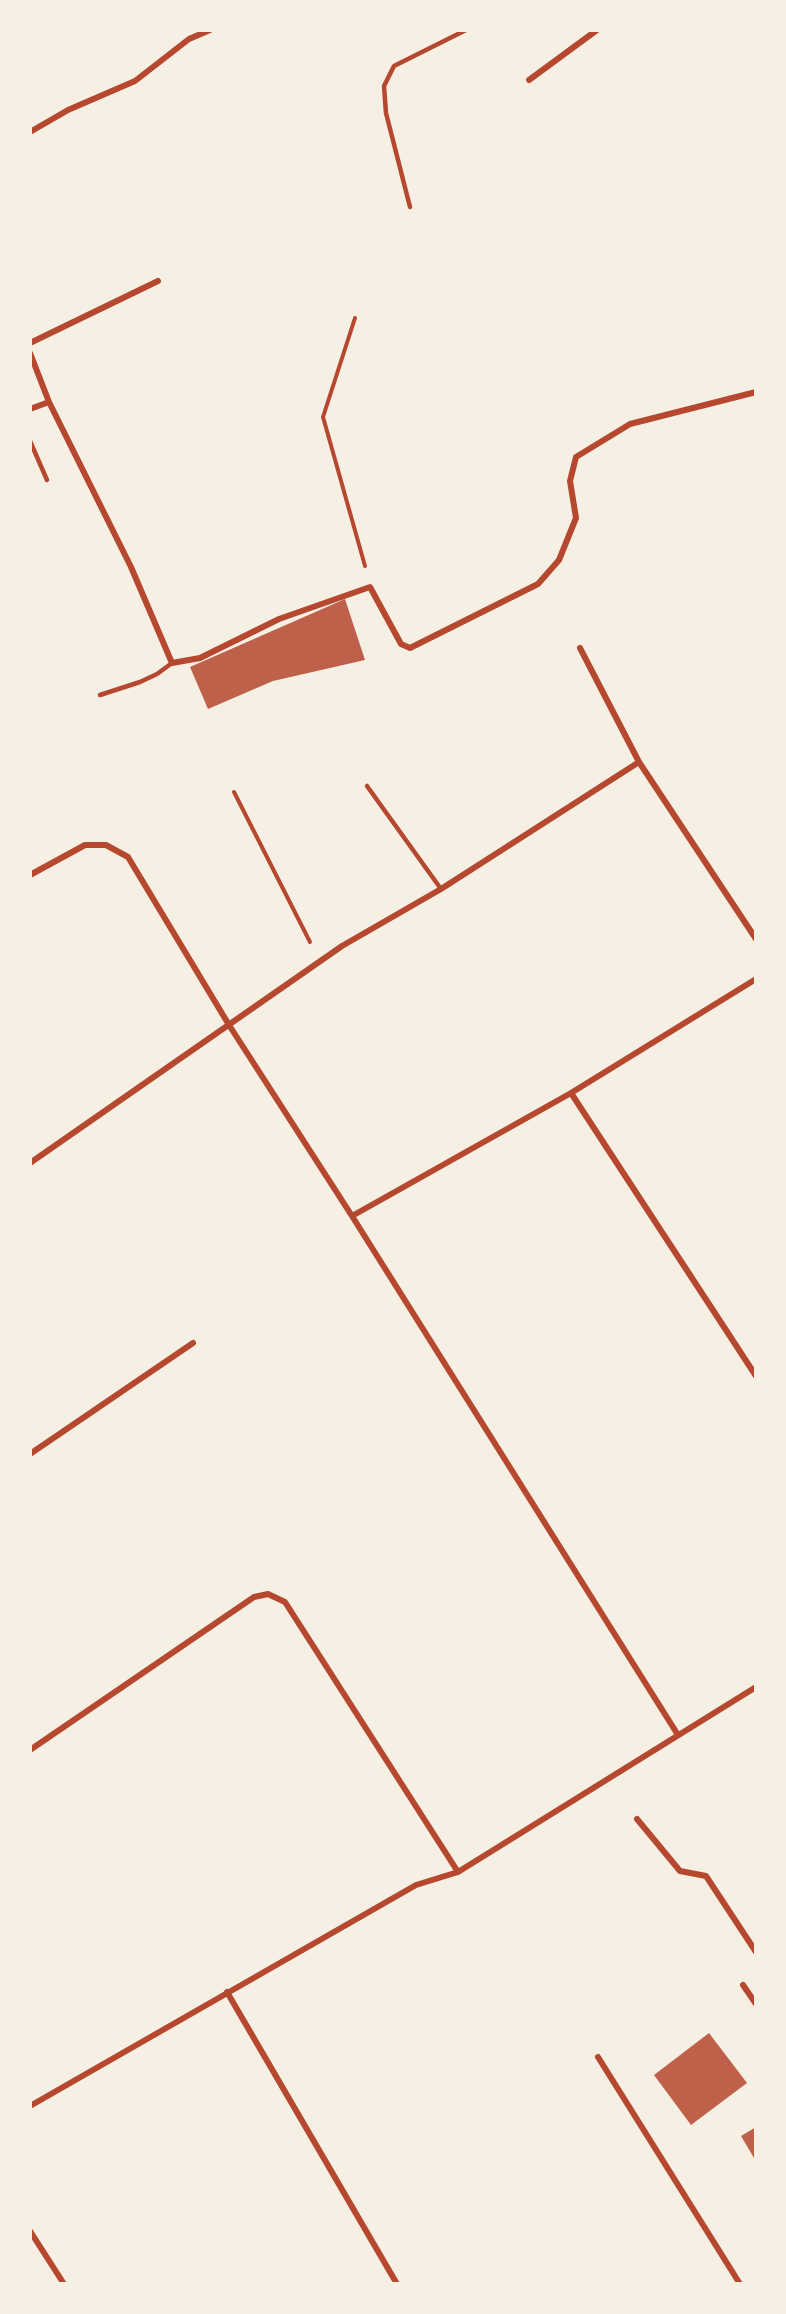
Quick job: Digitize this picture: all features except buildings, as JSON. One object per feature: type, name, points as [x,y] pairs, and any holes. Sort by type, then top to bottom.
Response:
[{"type":"street","points":[[30,132],[68,110],[135,81],[189,39],[210,30]]},
{"type":"street","points":[[529,80],[597,30]]},
{"type":"street","points":[[30,343],[158,281]]},
{"type":"street","points":[[30,352],[49,402],[131,567],[172,663],[200,658],[279,619],[370,587],[401,644],[410,648],[538,584],[559,560],[576,518],[570,481],[576,457],[630,424],[756,392]]},
{"type":"street","points":[[30,409],[49,402]]},
{"type":"street","points":[[580,648],[639,762],[756,939]]},
{"type":"street","points":[[30,1163],[342,946],[441,889],[639,762]]},
{"type":"street","points":[[30,875],[85,845],[106,845],[128,857],[229,1025],[352,1216],[678,1735]]},
{"type":"street","points":[[352,1216],[571,1093],[756,979]]},
{"type":"street","points":[[571,1093],[756,1376]]},
{"type":"street","points":[[30,1454],[193,1342]]},
{"type":"street","points":[[30,1750],[254,1597],[268,1594],[285,1602],[458,1872]]},
{"type":"street","points":[[30,2106],[423,1882],[458,1872],[756,1687]]},
{"type":"street","points":[[637,1819],[680,1871],[706,1876],[756,1952]]},
{"type":"street","points":[[743,1985],[756,2004]]},
{"type":"street","points":[[227,1992],[397,2284]]},
{"type":"street","points":[[598,2057],[741,2284]]},
{"type":"street","points":[[30,2231],[64,2284]]},
{"type":"lane","points":[[410,207],[386,113],[384,86],[394,66],[466,30]]},
{"type":"lane","points":[[30,441],[48,480]]},
{"type":"lane","points":[[100,695],[140,682],[157,674],[172,663]]},
{"type":"lane","points":[[367,786],[441,889]]},
{"type":"path","points":[[355,318],[323,417],[370,587]]},
{"type":"path","points":[[234,792],[320,961]]}]
